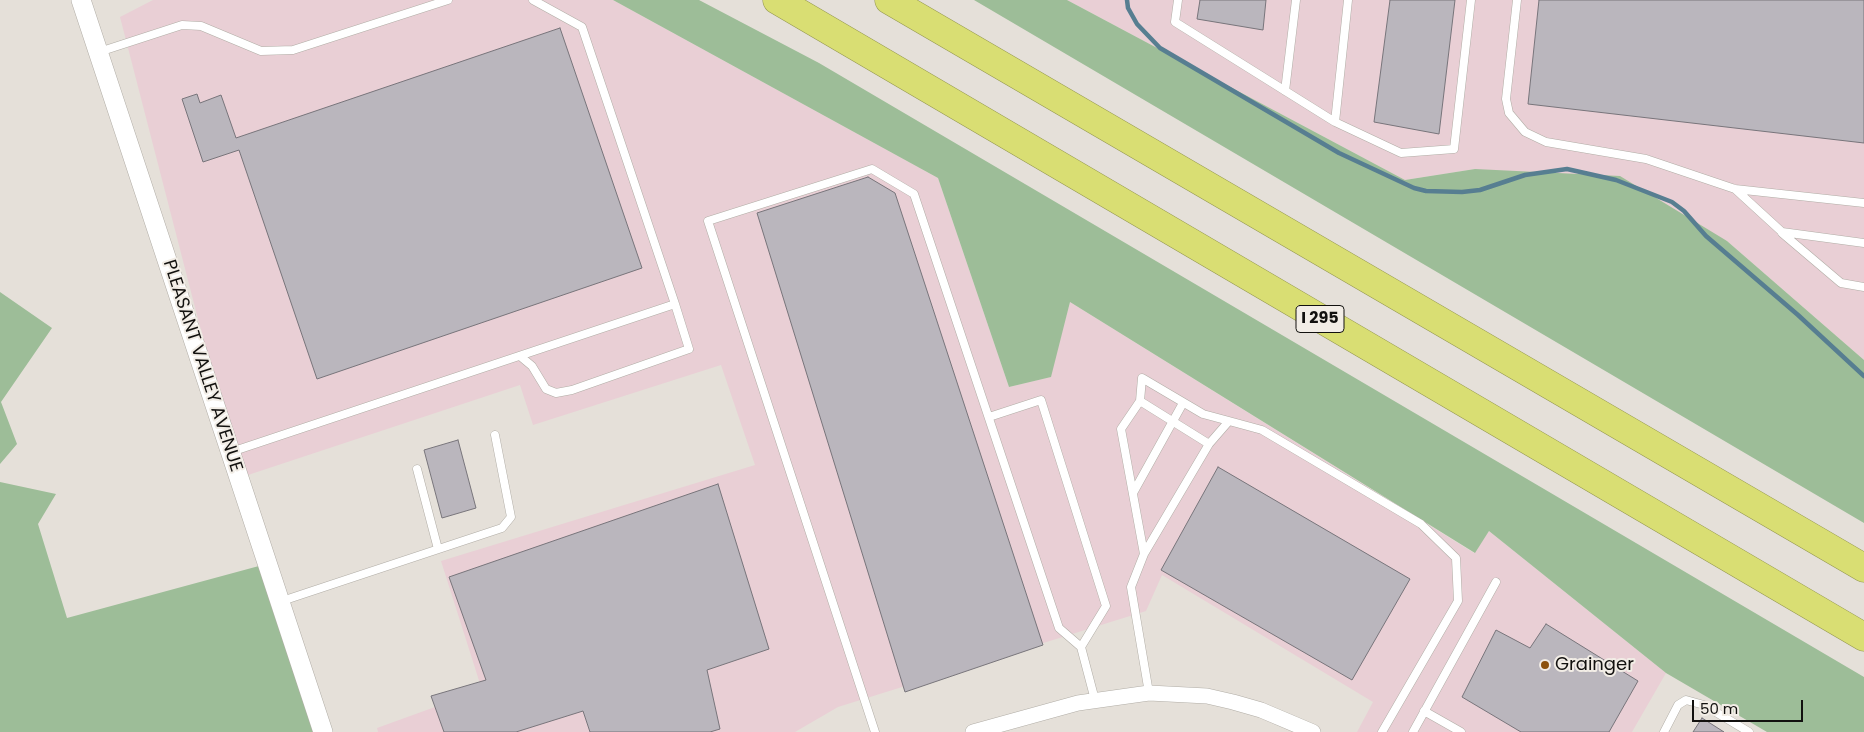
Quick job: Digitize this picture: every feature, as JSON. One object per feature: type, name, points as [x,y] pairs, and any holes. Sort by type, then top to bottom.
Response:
[{"type":"highway","name":"I 295","points":[[777,0],[1864,637]]},
{"type":"highway","points":[[889,0],[1864,568]]},
{"type":"street","name":"PLEASANT VALLEY AVENUE","points":[[81,0],[323,732]]},
{"type":"street","points":[[973,732],[1013,726],[1095,700],[1149,693],[1198,695],[1234,702],[1304,730]]},
{"type":"lane","points":[[99,52],[182,25],[201,26],[261,52],[293,50],[448,0]]},
{"type":"lane","points":[[520,356],[532,366],[546,389],[556,393],[572,390],[689,349],[582,27],[533,0]]},
{"type":"lane","points":[[1178,0],[1175,22],[1335,122],[1401,153],[1454,149],[1471,0]]},
{"type":"lane","points":[[1285,91],[1296,0]]},
{"type":"lane","points":[[1335,122],[1348,0]]},
{"type":"lane","points":[[1517,0],[1506,99],[1509,114],[1524,132],[1546,142],[1646,159],[1735,189],[1864,204]]},
{"type":"lane","points":[[875,732],[708,222],[872,169],[914,194],[1059,628],[1081,647],[1095,700]]},
{"type":"lane","points":[[1735,189],[1841,283],[1864,287]]},
{"type":"lane","points":[[1782,232],[1864,243]]},
{"type":"lane","points":[[231,452],[675,304]]},
{"type":"lane","points":[[1144,554],[1121,429],[1140,401],[1142,378],[1203,414],[1262,430],[1421,524],[1456,558],[1458,601],[1382,732]]},
{"type":"lane","points":[[989,417],[1041,400],[1106,606],[1081,647]]},
{"type":"lane","points":[[1140,401],[1210,444]]},
{"type":"lane","points":[[1133,493],[1183,402]]},
{"type":"lane","points":[[1149,693],[1131,587],[1144,554],[1210,444],[1229,421]]},
{"type":"lane","points":[[279,602],[502,528],[512,517],[495,435]]},
{"type":"lane","points":[[417,469],[438,549]]},
{"type":"lane","points":[[1413,732],[1496,582]]},
{"type":"lane","points":[[1664,732],[1678,705],[1686,700],[1704,705],[1749,732]]},
{"type":"lane","points":[[1424,711],[1460,732]]},
{"type":"shaded area","points":[[153,0],[613,0],[938,178],[1009,387],[1050,377],[1070,302],[1474,553],[1489,531],[1666,673],[1632,732],[1357,732],[1373,702],[1162,575],[1146,611],[838,707],[795,732],[378,732],[377,728],[482,690],[441,561],[755,465],[721,365],[533,425],[520,385],[242,477],[229,439],[120,17]]},
{"type":"shaded area","points":[[1067,0],[1864,0],[1864,360],[1727,241],[1475,169],[1405,180]]},
{"type":"green space","points":[[613,0],[699,0],[819,63],[1864,677],[1864,732],[1767,732],[1666,673],[1489,531],[1475,553],[1070,302],[1051,377],[1009,387],[938,178]]},
{"type":"green space","points":[[974,0],[1067,0],[1405,180],[1475,169],[1620,176],[1727,241],[1864,360],[1864,523]]},
{"type":"green space","points":[[0,292],[52,328],[1,402],[17,444],[0,464]]},
{"type":"green space","points":[[0,482],[56,494],[38,524],[67,618],[270,563],[326,732],[0,732]]},
{"type":"building","points":[[1200,0],[1266,0],[1263,30],[1197,19]]},
{"type":"building","points":[[1390,0],[1455,0],[1439,134],[1374,122]]},
{"type":"building","points":[[1539,0],[1864,0],[1864,143],[1528,104]]},
{"type":"building","points":[[560,28],[642,268],[317,379],[239,150],[203,162],[182,99],[197,94],[200,103],[221,95],[236,138]]},
{"type":"building","points":[[868,177],[895,193],[1043,645],[905,692],[757,213]]},
{"type":"building","points":[[458,440],[476,508],[442,518],[424,450]]},
{"type":"building","points":[[1218,467],[1410,579],[1352,680],[1161,570]]},
{"type":"building","points":[[718,484],[769,649],[707,670],[720,729],[710,732],[590,732],[583,711],[516,732],[444,732],[431,696],[486,680],[449,577]]},
{"type":"building","name":"Grainger","points":[[1546,624],[1638,681],[1609,732],[1521,732],[1462,697],[1496,630],[1530,648]]},
{"type":"building","points":[[1702,718],[1724,732],[1693,732]]},
{"type":"waterway","points":[[1127,0],[1128,8],[1137,24],[1160,48],[1339,153],[1414,188],[1426,191],[1462,192],[1480,190],[1525,175],[1567,169],[1616,180],[1672,202],[1684,211],[1706,236],[1798,315],[1864,376]]},
{"type":"place","name":"Grainger","points":[[1545,665]]}]
